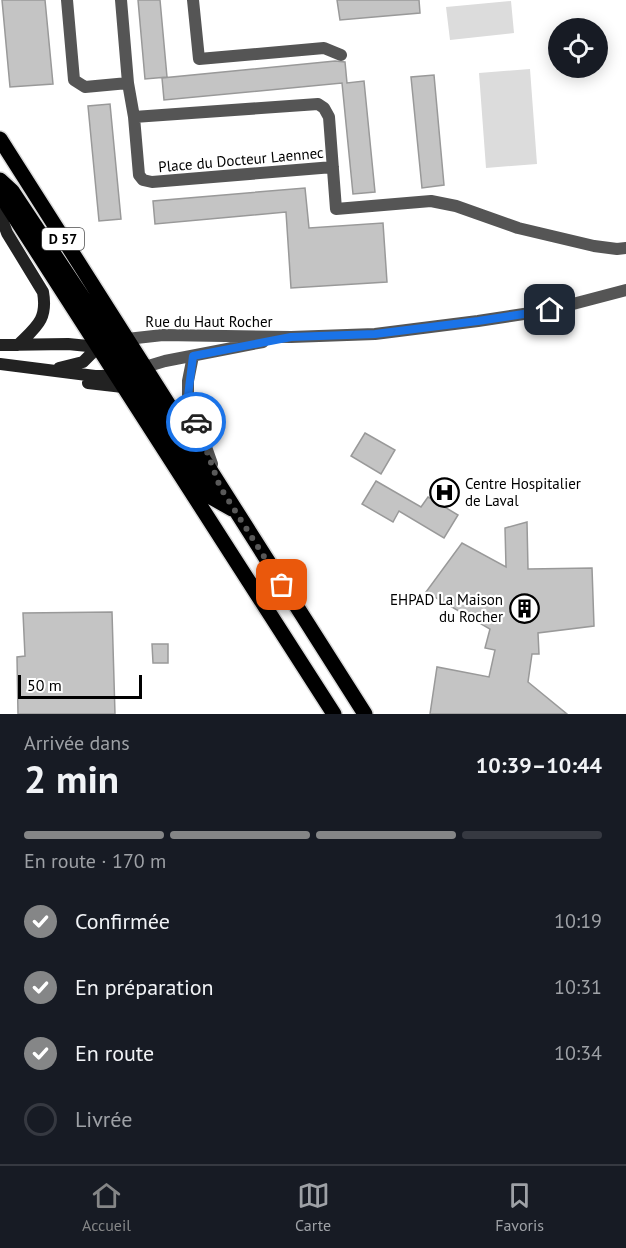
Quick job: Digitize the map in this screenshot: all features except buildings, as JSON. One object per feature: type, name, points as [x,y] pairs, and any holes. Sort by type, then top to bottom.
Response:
[{"type":"main road","name":"D 57","points":[[0,139],[113,343],[119,381],[334,714]]},
{"type":"main road","points":[[0,180],[12,191],[113,343]]},
{"type":"main road","name":"D 57","points":[[0,194],[113,343],[138,369],[220,487],[364,714]]},
{"type":"main road","points":[[0,214],[7,232],[43,292],[45,302],[40,322],[18,345]]},
{"type":"main road","points":[[0,345],[113,343]]},
{"type":"main road","points":[[47,370],[83,362],[113,343]]},
{"type":"main road","points":[[0,364],[119,381],[138,369],[209,496],[235,511]]},
{"type":"street","points":[[67,0],[74,80],[85,87],[128,83]]},
{"type":"street","name":"Place du Docteur Laennec","points":[[121,0],[139,175],[143,180],[152,182],[333,167]]},
{"type":"street","points":[[193,0],[199,59],[324,48],[341,55]]},
{"type":"street","points":[[134,117],[318,104],[324,108],[329,117],[336,209],[431,201],[456,206],[518,228],[594,246],[623,250]]},
{"type":"street","name":"Rue du Haut Rocher","points":[[113,343],[163,335],[291,337],[375,334],[550,310],[626,291]]},
{"type":"street","name":"Rue du Haut Rocher","points":[[138,369],[291,337]]},
{"type":"street","points":[[193,356],[188,396],[220,487]]},
{"type":"shaded area","points":[[511,1],[514,33],[450,40],[446,7]]},
{"type":"shaded area","points":[[530,69],[537,164],[486,168],[479,73]]},
{"type":"way so far","points":[[196,422],[220,487],[282,585]]},
{"type":"place","name":"Centre Hospitalier de Laval","points":[[444,493]]},
{"type":"place","name":"EHPAD La Maison du Rocher","points":[[524,609]]},
{"type":"route","points":[[196,422],[188,396],[193,356],[291,337],[375,334],[550,310]]}]
